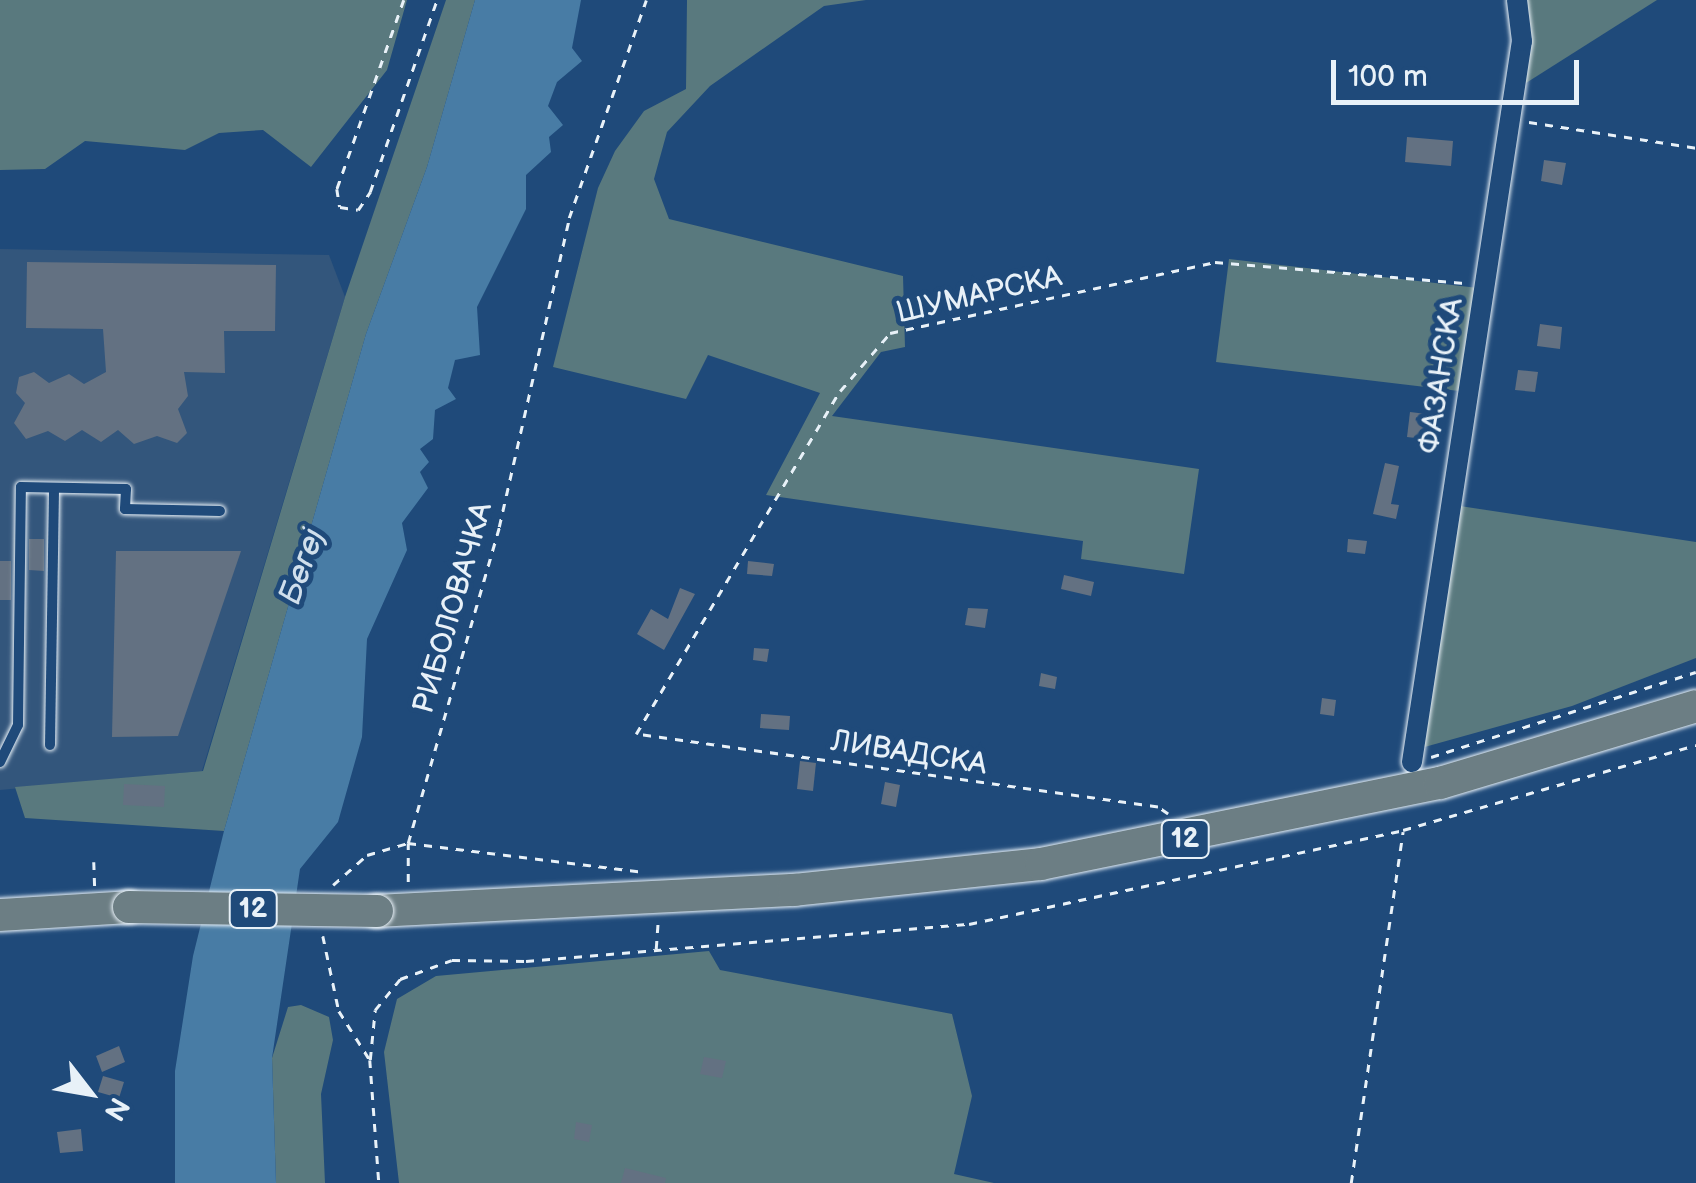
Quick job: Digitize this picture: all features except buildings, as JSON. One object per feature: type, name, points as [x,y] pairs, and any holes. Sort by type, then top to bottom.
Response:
[{"type":"main road","name":"12","points":[[0,902],[34,908],[392,910],[659,886],[918,879],[1198,836],[1440,782],[1696,706]]},
{"type":"main road","name":"12","points":[[0,916],[34,908]]},
{"type":"street","name":"ФАЗАНСКА","points":[[1412,762],[1522,41],[1517,0]]},
{"type":"lane","points":[[0,762],[18,725],[21,487],[126,489],[125,510],[220,511]]},
{"type":"lane","points":[[50,745],[54,488]]},
{"type":"path","points":[[404,0],[337,190],[340,207],[358,210],[370,192],[437,0]]},
{"type":"path","name":"РИБОЛОВАЧКА","points":[[392,910],[499,527],[569,218],[646,0]]},
{"type":"path","points":[[1508,118],[1696,148]]},
{"type":"path","name":"ШУМАРСКА","points":[[636,734],[840,392],[890,333],[1215,262],[1485,285]]},
{"type":"path","points":[[1412,762],[1696,672]]},
{"type":"path","name":"ЛИВАДСКА","points":[[636,734],[1158,806],[1171,818],[1155,822]]},
{"type":"path","points":[[379,1183],[370,1060],[375,1010],[400,980],[452,960],[656,950],[969,924],[1403,830],[1696,744]]},
{"type":"path","points":[[1350,1183],[1403,830]]},
{"type":"path","points":[[329,893],[336,877],[367,855],[408,843],[659,886],[656,950]]},
{"type":"path","points":[[322,924],[322,954],[340,1010],[370,1060]]},
{"type":"shaded area","points":[[0,249],[329,255],[345,297],[202,771],[0,790]]},
{"type":"green space","points":[[0,0],[407,0],[387,70],[311,167],[263,130],[219,133],[185,150],[85,141],[45,169],[0,170]]},
{"type":"green space","points":[[446,0],[475,0],[427,167],[366,334],[224,831],[25,818],[15,787],[203,771],[345,297]]},
{"type":"green space","points":[[687,0],[866,0],[824,6],[710,86],[667,132],[654,179],[669,219],[903,276],[905,347],[881,352],[832,416],[1199,469],[1184,574],[1081,559],[1083,541],[766,495],[820,393],[708,355],[686,399],[553,367],[598,188],[615,151],[644,111],[686,89]]},
{"type":"green space","points":[[1523,0],[1657,0],[1526,83]]},
{"type":"green space","points":[[1229,259],[1478,288],[1459,391],[1216,362]]},
{"type":"green space","points":[[1460,506],[1696,542],[1696,658],[1572,706],[1421,748]]},
{"type":"green space","points":[[709,951],[720,970],[952,1014],[972,1096],[954,1174],[994,1183],[399,1183],[384,1052],[397,999],[436,976]]},
{"type":"green space","points":[[301,1005],[329,1017],[333,1040],[321,1094],[325,1183],[276,1183],[272,1058],[288,1007]]},
{"type":"water","name":"Бегеј","points":[[475,0],[581,0],[572,48],[582,61],[557,82],[548,106],[563,125],[549,137],[551,152],[526,175],[526,209],[477,307],[480,355],[455,360],[448,388],[456,399],[435,410],[433,439],[420,449],[429,462],[420,472],[428,488],[402,523],[407,550],[367,639],[362,737],[338,822],[300,869],[272,1058],[276,1183],[175,1183],[175,1071],[193,956],[224,831],[366,334],[427,167]]}]
